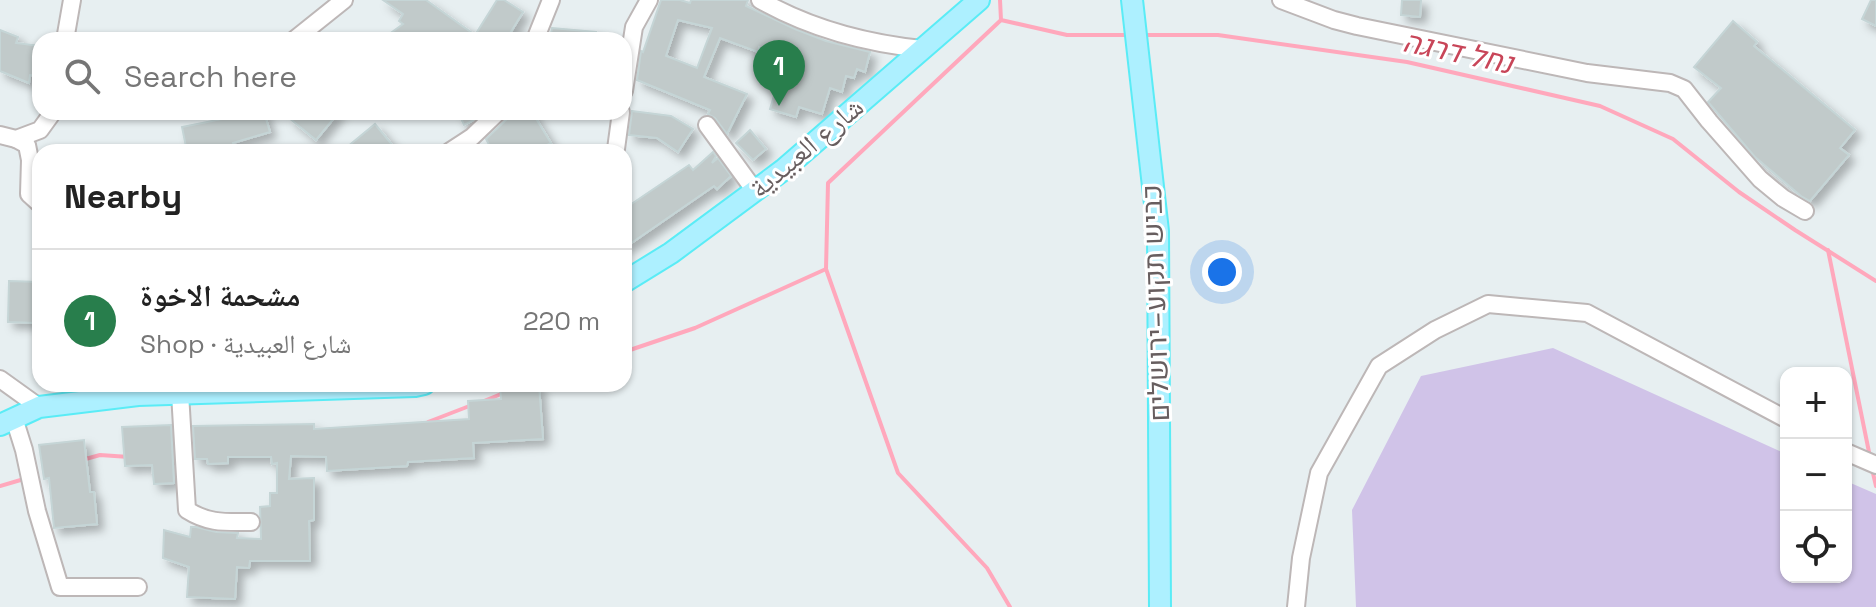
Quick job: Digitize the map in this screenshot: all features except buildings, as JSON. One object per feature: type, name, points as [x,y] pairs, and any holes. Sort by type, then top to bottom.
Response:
[{"type":"main road","name":"כביש תקוע–ירושלים","points":[[1132,0],[1158,231],[1160,607]]},
{"type":"main road","name":"شارع العبيدية","points":[[632,277],[671,253],[783,170],[972,2]]},
{"type":"main road","points":[[7,421],[39,407],[138,395],[221,392]]},
{"type":"street","points":[[66,32],[72,0]]},
{"type":"street","points":[[309,32],[344,0]]},
{"type":"street","points":[[538,32],[551,0]]},
{"type":"street","points":[[632,40],[634,27],[649,0]]},
{"type":"street","points":[[760,0],[791,17],[859,40],[922,49]]},
{"type":"street","points":[[1281,0],[1334,20],[1371,29],[1587,73],[1670,83],[1684,89],[1760,179],[1805,211]]},
{"type":"street","points":[[8,137],[40,130],[47,120]]},
{"type":"street","points":[[461,144],[490,120]]},
{"type":"street","points":[[617,144],[620,120]]},
{"type":"street","points":[[707,125],[755,191]]},
{"type":"street","points":[[8,137],[27,145],[29,194],[32,197]]},
{"type":"street","points":[[1296,607],[1301,558],[1319,473],[1379,366],[1435,330],[1488,304],[1587,313],[1780,416]]},
{"type":"street","points":[[0,379],[39,407]]},
{"type":"street","points":[[180,393],[187,510],[201,519],[214,522],[251,522]]},
{"type":"street","points":[[7,421],[24,450],[37,511],[60,587],[138,587]]},
{"type":"street","points":[[1852,455],[1876,465]]},
{"type":"shaded area","points":[[1553,348],[1780,451],[1780,583],[1852,583],[1852,484],[1876,494],[1876,607],[1356,607],[1352,510],[1421,376]]},
{"type":"waterway","name":"נחל דרגה","points":[[1000,0],[1001,20],[1067,35],[1128,35]]},
{"type":"waterway","points":[[1001,20],[828,183],[826,269],[898,473],[987,568],[1010,607]]},
{"type":"waterway","name":"נחל דרגה","points":[[1141,35],[1218,35],[1407,62],[1600,106],[1673,139],[1739,192],[1876,281]]},
{"type":"waterway","points":[[1828,250],[1870,457]]},
{"type":"waterway","points":[[632,349],[695,328],[826,269]]},
{"type":"waterway","points":[[484,401],[506,392]]},
{"type":"waterway","points":[[428,422],[472,405]]},
{"type":"waterway","points":[[82,460],[100,455],[129,457]]},
{"type":"waterway","points":[[1872,469],[1876,486]]},
{"type":"waterway","points":[[0,486],[24,479]]},
{"type":"place","name":"مشحمة الاخوة","points":[[779,106]]}]
